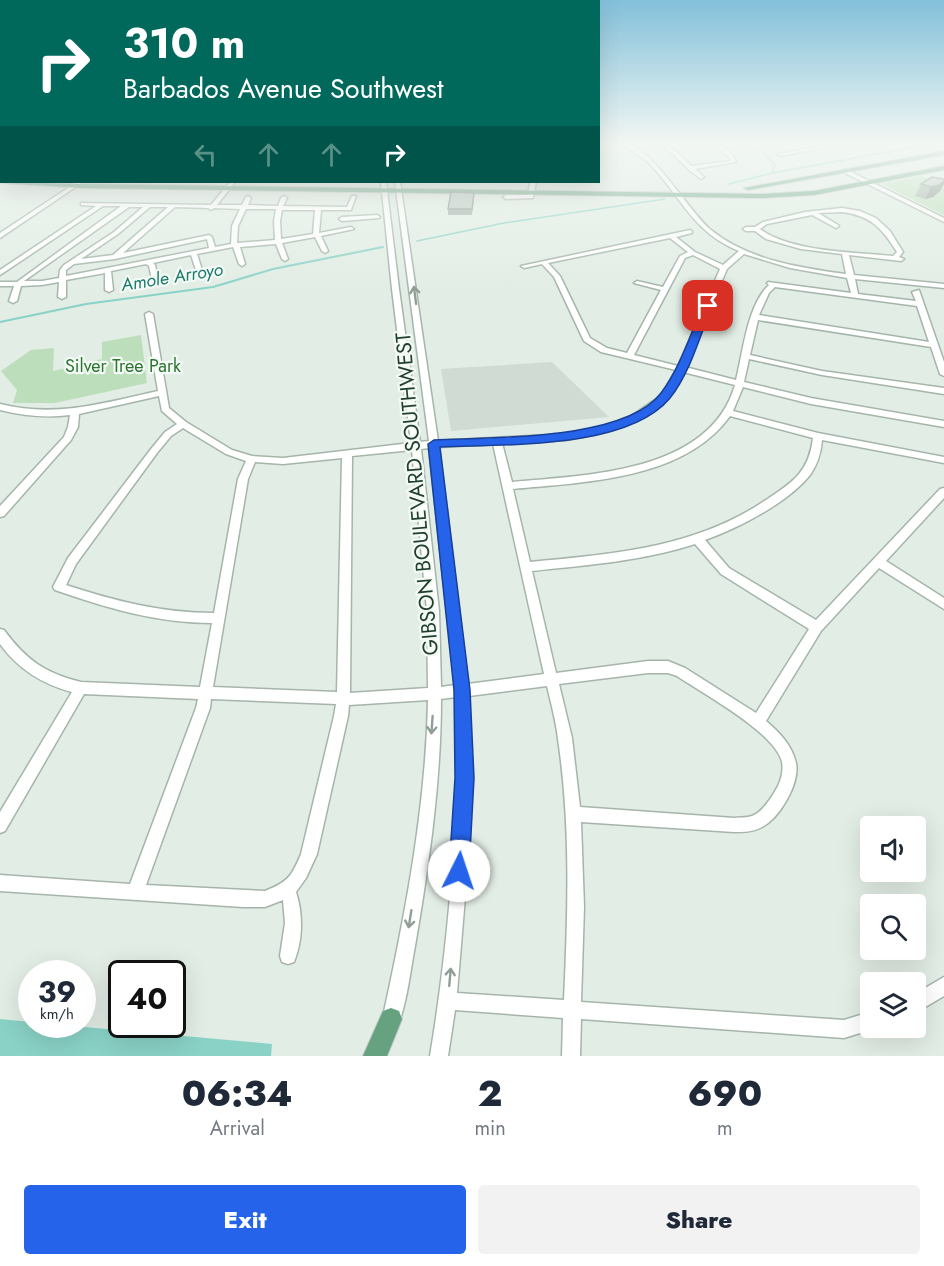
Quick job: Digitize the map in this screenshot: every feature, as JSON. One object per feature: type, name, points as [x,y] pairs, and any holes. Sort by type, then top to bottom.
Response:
[{"type":"main road","points":[[650,193],[800,193]]},
{"type":"main road","points":[[375,1056],[391,1019]]},
{"type":"street","points":[[0,236],[63,193]]},
{"type":"street","points":[[212,208],[223,193]]},
{"type":"street","name":"GIBSON BOULEVARD SOUTHWEST","points":[[383,1056],[402,970],[426,811],[434,694],[433,612],[417,446],[385,193]]},
{"type":"street","name":"GIBSON BOULEVARD SOUTHWEST","points":[[400,193],[434,444],[462,690],[463,801],[448,1001],[439,1056]]},
{"type":"street","points":[[506,197],[528,198],[530,193]]},
{"type":"street","points":[[891,193],[944,220]]},
{"type":"street","points":[[91,195],[83,204],[345,209]]},
{"type":"street","points":[[678,195],[707,231],[742,252],[788,265],[944,286]]},
{"type":"street","points":[[0,284],[18,284],[108,272],[194,252],[235,245],[277,242],[347,230],[342,219],[345,209],[354,197]]},
{"type":"street","points":[[242,264],[235,245],[235,226],[248,198]]},
{"type":"street","points":[[284,198],[275,224],[277,242],[285,259]]},
{"type":"street","points":[[0,273],[101,205]]},
{"type":"street","points":[[14,301],[18,284],[48,259],[97,228],[126,206]]},
{"type":"street","points":[[62,297],[63,270],[71,261],[116,233],[148,206]]},
{"type":"street","points":[[115,258],[172,207]]},
{"type":"street","points":[[756,230],[760,225],[849,207],[867,215],[886,228],[900,252],[897,256]]},
{"type":"street","points":[[318,209],[316,234],[325,251]]},
{"type":"street","points":[[813,213],[836,226]]},
{"type":"street","points":[[342,219],[377,217]]},
{"type":"street","points":[[746,228],[796,246],[885,258],[897,256],[904,260]]},
{"type":"street","points":[[524,266],[690,232]]},
{"type":"street","points":[[671,236],[693,253],[724,268]]},
{"type":"street","points":[[71,261],[115,258],[209,237],[213,249]]},
{"type":"street","points":[[194,252],[199,270]]},
{"type":"street","points":[[149,314],[160,393],[165,409],[183,424],[230,452],[252,459],[283,461],[434,444],[566,436],[603,430],[633,419],[665,397],[680,369],[724,268],[742,252]]},
{"type":"street","points":[[628,357],[682,257],[693,253]]},
{"type":"street","points":[[845,253],[855,296]]},
{"type":"street","points":[[543,262],[560,281],[587,339],[604,350],[811,401],[944,424]]},
{"type":"street","points":[[148,263],[152,265],[155,279]]},
{"type":"street","points":[[0,266],[8,267]]},
{"type":"street","points":[[108,272],[109,290]]},
{"type":"street","points":[[637,283],[664,289]]},
{"type":"street","points":[[508,486],[599,477],[661,460],[707,435],[728,412],[736,396],[756,317],[764,292],[771,284],[920,304]]},
{"type":"street","points":[[916,292],[944,374]]},
{"type":"street","points":[[756,317],[934,345]]},
{"type":"street","points":[[745,356],[822,373],[944,391]]},
{"type":"street","points":[[0,407],[32,414],[75,412],[160,393]]},
{"type":"street","points":[[0,513],[68,438],[75,412]]},
{"type":"street","points":[[728,412],[752,421],[818,436],[944,460]]},
{"type":"street","points":[[183,424],[168,434],[154,451],[72,561],[59,586],[140,613],[168,618],[218,618]]},
{"type":"street","points":[[527,567],[633,555],[698,540],[764,509],[807,474],[817,458],[818,436]]},
{"type":"street","points":[[497,440],[565,738],[573,814],[576,907],[571,1056]]},
{"type":"street","points":[[0,883],[136,890],[243,899],[265,899],[288,890],[301,873],[309,854],[343,700],[347,455]]},
{"type":"street","points":[[136,890],[206,694],[243,479],[252,459]]},
{"type":"street","points":[[758,722],[817,627],[878,562],[939,507],[944,492]]},
{"type":"street","points":[[698,540],[725,571],[817,627]]},
{"type":"street","points":[[878,562],[944,604]]},
{"type":"street","points":[[1,638],[25,665],[41,676],[81,688],[343,700],[434,694],[668,667],[681,672],[758,722],[779,744],[789,763],[787,783],[767,814],[755,823],[734,825],[573,814]]},
{"type":"street","points":[[0,826],[81,688]]},
{"type":"street","points":[[288,890],[294,907],[294,923],[288,956]]},
{"type":"street","points":[[926,997],[944,986]]},
{"type":"street","points":[[448,1001],[844,1029],[860,1024]]},
{"type":"shaded area","points":[[552,362],[609,417],[451,431],[441,369]]},
{"type":"green space","points":[[901,193],[944,193],[944,215]]},
{"type":"green space","name":"Silver Tree Park","points":[[141,335],[147,383],[55,403],[13,403],[17,390],[1,371],[31,350],[54,348],[53,371],[102,359],[102,342]]},
{"type":"water","points":[[0,1019],[18,1021],[18,1038],[96,1038],[96,1028],[108,1029],[108,1038],[186,1036],[272,1044],[271,1056],[0,1056]]},
{"type":"building","points":[[451,193],[474,193],[472,209],[448,209]]},
{"type":"waterway","name":"Amole Arroyo","points":[[417,241],[504,223],[665,199]]},
{"type":"waterway","name":"Amole Arroyo","points":[[0,322],[86,304],[213,287],[273,269],[383,247]]},
{"type":"route","points":[[459,871],[464,778],[462,690],[434,444],[566,436],[603,430],[633,419],[653,408],[665,397],[708,306]]}]
